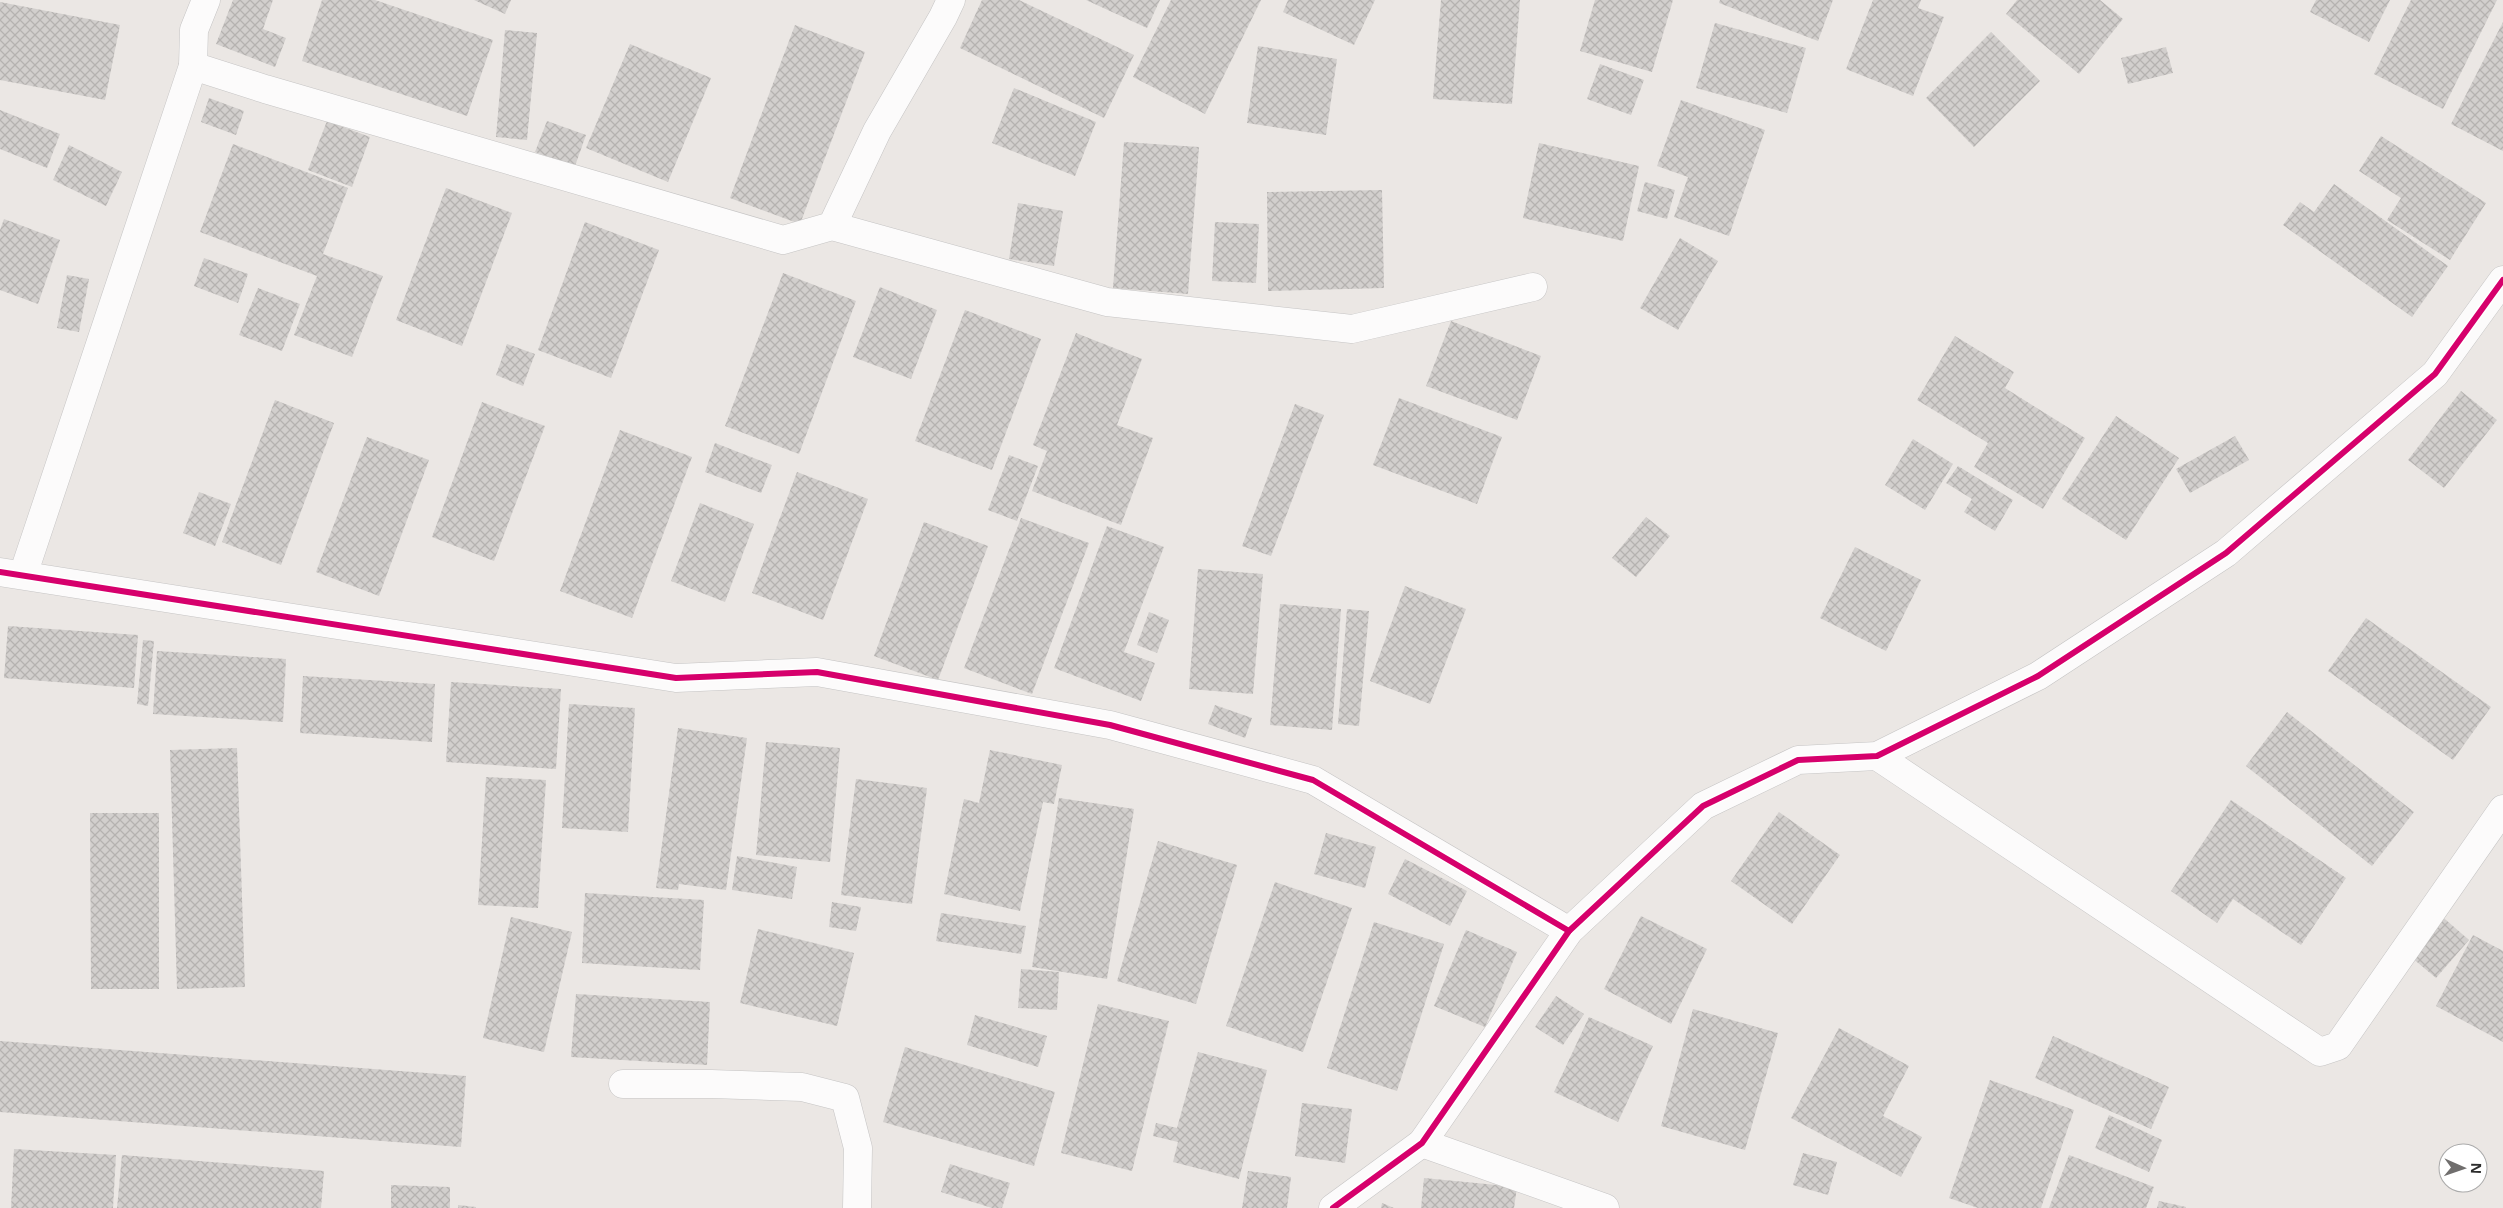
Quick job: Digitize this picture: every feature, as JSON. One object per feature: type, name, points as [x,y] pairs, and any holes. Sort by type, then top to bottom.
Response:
[{"type":"street","points":[[206,0],[194,30],[193,66],[11,573],[676,678],[817,672],[1110,725],[1313,780],[1569,931]]},
{"type":"street","points":[[832,226],[877,131],[951,0]]},
{"type":"street","points":[[193,66],[302,100],[783,240],[832,226],[1107,302],[1352,329],[1533,287]]},
{"type":"street","points":[[1333,1208],[1422,1143],[1569,931],[1703,806],[1798,760],[1877,756],[2038,676],[2226,553],[2435,374],[2503,280]]},
{"type":"street","points":[[1877,756],[2320,1052],[2338,1046],[2503,809]]},
{"type":"street","points":[[623,1084],[802,1087],[845,1098],[858,1148],[857,1208]]},
{"type":"street","points":[[1422,1143],[1605,1208]]},
{"type":"building","points":[[233,0],[273,0],[263,29],[286,38],[275,67],[216,44]]},
{"type":"building","points":[[322,0],[375,0],[493,40],[467,116],[302,61]]},
{"type":"building","points":[[474,0],[511,0],[505,14]]},
{"type":"building","points":[[982,0],[1019,0],[1134,55],[1104,118],[960,48]]},
{"type":"building","points":[[1086,0],[1160,0],[1147,28]]},
{"type":"building","points":[[1171,0],[1261,0],[1205,114],[1133,77]]},
{"type":"building","points":[[1288,0],[1375,0],[1354,45],[1283,12]]},
{"type":"building","points":[[1441,0],[1520,0],[1512,104],[1433,99]]},
{"type":"building","points":[[1595,0],[1673,0],[1652,72],[1580,51]]},
{"type":"building","points":[[1720,0],[1833,0],[1818,41],[1719,3]]},
{"type":"building","points":[[1873,0],[1921,0],[1918,8],[1944,17],[1913,96],[1846,69]]},
{"type":"building","points":[[2017,0],[2100,0],[2123,19],[2079,74],[2006,14]]},
{"type":"building","points":[[2316,0],[2390,0],[2369,42],[2310,12]]},
{"type":"building","points":[[2411,0],[2497,0],[2443,109],[2374,74]]},
{"type":"building","points":[[0,2],[120,25],[105,100],[0,80]]},
{"type":"building","points":[[2503,22],[2503,151],[2451,124]]},
{"type":"building","points":[[1715,23],[1806,48],[1787,113],[1696,88]]},
{"type":"building","points":[[795,25],[865,52],[800,224],[730,198]]},
{"type":"building","points":[[505,30],[537,33],[527,140],[496,137]]},
{"type":"building","points":[[1991,32],[2040,81],[1974,147],[1926,98]]},
{"type":"building","points":[[630,44],[711,78],[668,182],[586,148]]},
{"type":"building","points":[[1258,46],[1337,59],[1326,135],[1247,123]]},
{"type":"building","points":[[2166,47],[2173,73],[2128,84],[2121,58]]},
{"type":"building","points":[[1600,64],[1644,80],[1631,115],[1587,99]]},
{"type":"building","points":[[1014,88],[1096,122],[1075,176],[992,143]]},
{"type":"building","points":[[209,98],[244,111],[236,135],[201,122]]},
{"type":"building","points":[[1681,100],[1765,130],[1729,236],[1674,217],[1688,177],[1657,166]]},
{"type":"building","points":[[0,110],[60,134],[47,168],[0,149]]},
{"type":"building","points":[[327,121],[370,137],[352,187],[308,170]]},
{"type":"building","points":[[547,121],[586,135],[575,166],[535,152]]},
{"type":"building","points":[[2381,136],[2486,203],[2450,260],[2387,220],[2401,198],[2359,171]]},
{"type":"building","points":[[1124,142],[1199,147],[1188,294],[1113,288]]},
{"type":"building","points":[[1539,143],[1639,166],[1623,241],[1523,218]]},
{"type":"building","points":[[233,144],[348,188],[323,254],[383,276],[352,357],[294,335],[317,276],[200,232]]},
{"type":"building","points":[[69,145],[122,172],[106,206],[53,180]]},
{"type":"building","points":[[1645,182],[1675,190],[1667,219],[1637,211]]},
{"type":"building","points":[[2334,184],[2448,266],[2412,317],[2283,225],[2300,202],[2314,212]]},
{"type":"building","points":[[446,188],[512,213],[462,346],[396,320]]},
{"type":"building","points":[[1382,190],[1384,288],[1268,291],[1267,192]]},
{"type":"building","points":[[1018,203],[1063,211],[1054,266],[1009,259]]},
{"type":"building","points":[[4,219],[60,240],[38,304],[0,290],[0,230]]},
{"type":"building","points":[[585,222],[659,250],[611,378],[538,350]]},
{"type":"building","points":[[1215,222],[1259,224],[1256,283],[1212,281]]},
{"type":"building","points":[[1680,238],[1718,261],[1678,330],[1640,308]]},
{"type":"building","points":[[204,258],[248,274],[238,303],[194,286]]},
{"type":"building","points":[[783,273],[856,301],[799,454],[725,426]]},
{"type":"building","points":[[67,275],[89,279],[79,332],[57,328]]},
{"type":"building","points":[[880,287],[937,310],[911,379],[853,357]]},
{"type":"building","points":[[258,288],[300,304],[282,351],[239,335]]},
{"type":"building","points":[[965,310],[1041,339],[992,470],[915,441]]},
{"type":"building","points":[[1451,321],[1541,356],[1517,420],[1426,386]]},
{"type":"building","points":[[1076,333],[1142,359],[1117,425],[1153,438],[1121,525],[1032,491],[1047,451],[1033,445]]},
{"type":"building","points":[[1955,336],[2014,372],[2005,388],[2085,438],[2043,509],[1974,467],[1988,443],[1917,400]]},
{"type":"building","points":[[507,344],[535,354],[523,386],[496,375]]},
{"type":"building","points":[[2461,391],[2497,420],[2444,488],[2408,460]]},
{"type":"building","points":[[1399,398],[1502,437],[1477,504],[1373,465]]},
{"type":"building","points":[[275,400],[334,423],[281,565],[222,542]]},
{"type":"building","points":[[482,402],[545,426],[494,561],[432,537]]},
{"type":"building","points":[[1295,404],[1324,415],[1271,556],[1242,546]]},
{"type":"building","points":[[2116,416],[2179,458],[2126,540],[2062,499]]},
{"type":"building","points":[[620,430],[692,457],[632,618],[560,591]]},
{"type":"building","points":[[2235,436],[2249,460],[2190,493],[2176,469]]},
{"type":"building","points":[[367,437],[429,460],[379,596],[316,572]]},
{"type":"building","points":[[1913,439],[1953,464],[1925,510],[1885,485]]},
{"type":"building","points":[[715,443],[772,465],[761,493],[705,472]]},
{"type":"building","points":[[1009,455],[1038,466],[1017,521],[988,510]]},
{"type":"building","points":[[1958,466],[2013,500],[1995,531],[1964,512],[1972,499],[1946,483]]},
{"type":"building","points":[[797,472],[868,499],[823,620],[752,593]]},
{"type":"building","points":[[199,492],[231,504],[215,546],[183,533]]},
{"type":"building","points":[[700,503],[754,524],[725,602],[671,581]]},
{"type":"building","points":[[1646,517],[1670,536],[1636,577],[1612,558]]},
{"type":"building","points":[[1021,518],[1089,543],[1032,694],[964,668]]},
{"type":"building","points":[[924,522],[988,546],[938,680],[874,656]]},
{"type":"building","points":[[1107,526],[1164,547],[1124,652],[1155,663],[1141,701],[1054,668]]},
{"type":"building","points":[[1855,547],[1921,580],[1886,651],[1820,618]]},
{"type":"building","points":[[1198,569],[1263,574],[1253,694],[1189,689]]},
{"type":"building","points":[[1405,586],[1466,609],[1430,704],[1370,681]]},
{"type":"building","points":[[1280,604],[1341,609],[1332,730],[1270,725]]},
{"type":"building","points":[[1347,609],[1369,611],[1359,726],[1338,724]]},
{"type":"building","points":[[1149,612],[1169,620],[1157,653],[1137,645]]},
{"type":"building","points":[[2366,618],[2491,707],[2453,760],[2328,671]]},
{"type":"building","points":[[8,626],[138,635],[134,688],[4,678]]},
{"type":"building","points":[[143,640],[154,641],[148,706],[137,704]]},
{"type":"building","points":[[157,651],[286,659],[283,722],[153,714]]},
{"type":"building","points":[[303,676],[435,684],[432,742],[300,733]]},
{"type":"building","points":[[451,682],[561,689],[556,769],[446,762]]},
{"type":"building","points":[[569,704],[635,708],[628,832],[562,828]]},
{"type":"building","points":[[1215,705],[1252,718],[1245,738],[1208,724]]},
{"type":"building","points":[[2287,712],[2414,812],[2372,866],[2246,766]]},
{"type":"building","points":[[678,728],[747,738],[726,890],[679,884],[678,890],[656,888]]},
{"type":"building","points":[[766,742],[840,748],[830,862],[756,855]]},
{"type":"building","points":[[237,748],[245,987],[177,989],[170,750]]},
{"type":"building","points":[[990,750],[1062,765],[1054,804],[1043,802],[1020,911],[944,894],[964,799],[979,803]]},
{"type":"building","points":[[486,777],[546,780],[538,908],[478,905]]},
{"type":"building","points":[[856,779],[927,788],[912,904],[841,895]]},
{"type":"building","points":[[1059,798],[1134,809],[1107,979],[1032,967]]},
{"type":"building","points":[[2231,800],[2346,878],[2301,945],[2233,899],[2217,923],[2171,891]]},
{"type":"building","points":[[1779,812],[1840,855],[1792,924],[1731,881]]},
{"type":"building","points":[[90,813],[159,813],[159,989],[91,989]]},
{"type":"building","points":[[1326,833],[1376,847],[1365,888],[1314,874]]},
{"type":"building","points":[[1158,841],[1237,865],[1196,1004],[1117,981]]},
{"type":"building","points":[[737,856],[797,867],[792,899],[732,890]]},
{"type":"building","points":[[1405,859],[1467,891],[1450,926],[1388,894]]},
{"type":"building","points":[[1275,882],[1352,908],[1303,1052],[1226,1026]]},
{"type":"building","points":[[585,893],[704,900],[700,970],[582,963]]},
{"type":"building","points":[[832,902],[861,907],[856,931],[829,927]]},
{"type":"building","points":[[941,913],[1026,926],[1021,954],[936,941]]},
{"type":"building","points":[[2438,913],[2469,940],[2436,978],[2405,952]]},
{"type":"building","points":[[1641,916],[1707,949],[1671,1024],[1604,989]]},
{"type":"building","points":[[511,917],[572,932],[544,1052],[483,1038]]},
{"type":"building","points":[[1374,922],[1444,944],[1397,1091],[1327,1068]]},
{"type":"building","points":[[758,929],[854,953],[837,1026],[740,1003]]},
{"type":"building","points":[[1466,930],[1517,952],[1485,1027],[1434,1006]]},
{"type":"building","points":[[2473,935],[2503,951],[2503,1042],[2436,1006]]},
{"type":"building","points":[[1021,969],[1059,972],[1057,1010],[1018,1008]]},
{"type":"building","points":[[576,994],[710,1002],[707,1065],[571,1057]]},
{"type":"building","points":[[1556,996],[1584,1014],[1563,1045],[1535,1027]]},
{"type":"building","points":[[1098,1004],[1169,1021],[1132,1171],[1061,1153]]},
{"type":"building","points":[[1693,1009],[1778,1033],[1745,1150],[1661,1126]]},
{"type":"building","points":[[975,1015],[1047,1036],[1038,1067],[967,1045]]},
{"type":"building","points":[[1589,1017],[1653,1046],[1618,1122],[1554,1092]]},
{"type":"building","points":[[1839,1028],[1909,1066],[1883,1116],[1922,1137],[1901,1177],[1791,1118]]},
{"type":"building","points":[[2053,1036],[2169,1087],[2151,1129],[2035,1078]]},
{"type":"building","points":[[0,1041],[466,1076],[461,1147],[0,1112]]},
{"type":"building","points":[[905,1047],[1055,1092],[1034,1166],[883,1122]]},
{"type":"building","points":[[1198,1052],[1267,1070],[1239,1179],[1173,1162],[1178,1142],[1153,1136],[1156,1123],[1177,1128]]},
{"type":"building","points":[[1990,1080],[2074,1110],[2041,1208],[1978,1208],[1949,1198]]},
{"type":"building","points":[[1302,1103],[1352,1109],[1345,1163],[1295,1156]]},
{"type":"building","points":[[2109,1115],[2162,1140],[2149,1172],[2095,1148]]},
{"type":"building","points":[[14,1149],[116,1155],[113,1208],[11,1208]]},
{"type":"building","points":[[1803,1153],[1837,1162],[1828,1195],[1793,1185]]},
{"type":"building","points":[[122,1155],[324,1171],[321,1208],[117,1208]]},
{"type":"building","points":[[2069,1155],[2154,1187],[2146,1208],[2049,1208]]},
{"type":"building","points":[[950,1164],[1010,1183],[1002,1208],[992,1208],[941,1192]]},
{"type":"building","points":[[1248,1171],[1291,1177],[1287,1208],[1242,1208]]},
{"type":"building","points":[[1424,1178],[1517,1187],[1514,1208],[1421,1208]]},
{"type":"building","points":[[391,1185],[450,1187],[450,1208],[391,1208]]},
{"type":"building","points":[[2159,1201],[2186,1207],[2186,1208],[2157,1208]]},
{"type":"building","points":[[1382,1203],[1394,1208],[1381,1208]]},
{"type":"building","points":[[458,1205],[476,1207],[476,1208],[458,1208]]},
{"type":"cycle path","points":[[1333,1208],[1422,1143],[1569,931],[1703,806],[1798,760],[1877,756],[2038,676],[2226,553],[2435,374],[2503,280]]},
{"type":"cycle path","points":[[0,572],[676,678],[817,672],[1110,725],[1313,780],[1569,931]]}]
